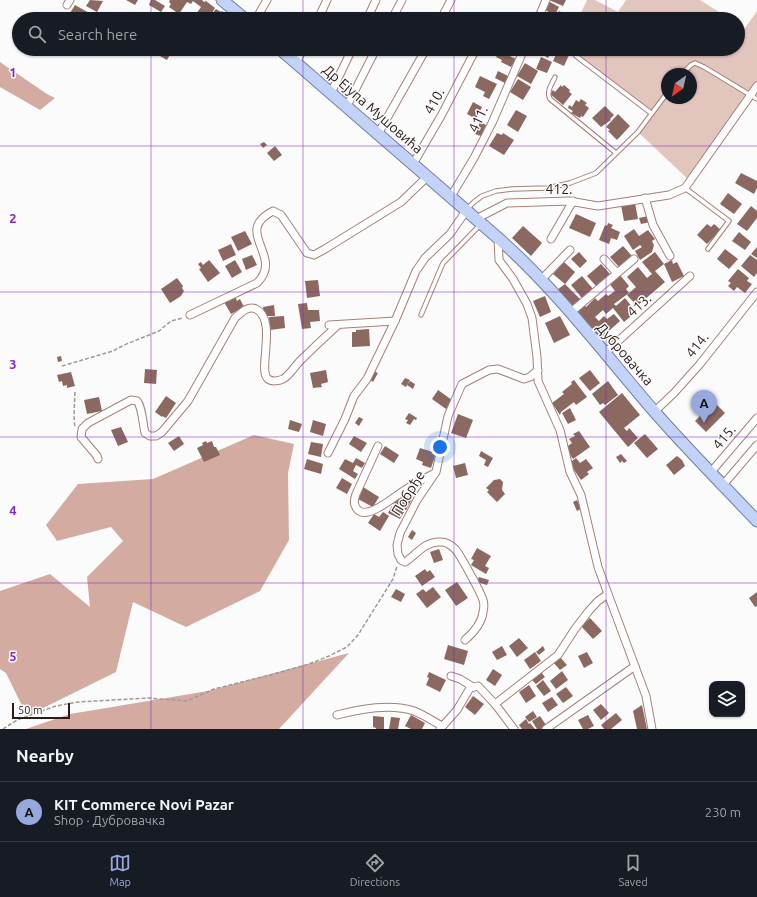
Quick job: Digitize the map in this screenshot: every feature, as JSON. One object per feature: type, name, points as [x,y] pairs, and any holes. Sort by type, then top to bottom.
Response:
[{"type":"main road","points":[[222,0],[237,12]]},
{"type":"main road","name":"Др Ејупа Мушовића","points":[[288,56],[347,106],[450,198],[466,210]]},
{"type":"main road","name":"Дубровачка","points":[[466,210],[521,259],[541,280],[654,412],[757,521]]},
{"type":"street","points":[[260,12],[267,0]]},
{"type":"street","points":[[321,12],[327,0]]},
{"type":"street","points":[[370,12],[376,0]]},
{"type":"street","points":[[396,12],[402,0]]},
{"type":"street","points":[[445,12],[451,0]]},
{"type":"street","points":[[541,12],[546,0]]},
{"type":"street","points":[[296,63],[300,56]]},
{"type":"street","points":[[331,93],[349,56]]},
{"type":"street","points":[[347,106],[372,56]]},
{"type":"street","points":[[378,134],[422,56]]},
{"type":"street","name":"410.","points":[[413,164],[441,116],[472,56]]},
{"type":"street","name":"411.","points":[[450,198],[474,158],[492,123],[521,56]]},
{"type":"street","points":[[685,188],[754,97],[757,86]]},
{"type":"street","points":[[190,315],[257,283],[263,277],[266,261],[256,232],[257,226],[268,214],[273,211],[281,215],[307,253],[314,254],[325,250],[401,202],[427,177]]},
{"type":"street","name":"412.","points":[[478,222],[507,202],[573,201],[598,206],[669,194],[685,188]]},
{"type":"street","points":[[645,198],[653,225],[670,256]]},
{"type":"street","points":[[551,239],[573,201]]},
{"type":"street","points":[[328,453],[354,396],[367,379],[371,367],[395,320],[413,277],[420,265],[450,234],[466,210]]},
{"type":"street","points":[[498,238],[499,260],[523,298],[532,318],[538,382],[560,430],[570,472],[582,495],[598,567],[646,696],[652,729]]},
{"type":"street","points":[[541,280],[570,250]]},
{"type":"street","points":[[604,259],[617,273]]},
{"type":"street","points":[[570,313],[634,259]]},
{"type":"street","name":"413.","points":[[605,353],[690,276]]},
{"type":"street","name":"414.","points":[[654,412],[674,393],[694,370],[757,292]]},
{"type":"street","points":[[98,460],[97,456],[81,437],[82,429],[88,423],[131,400],[137,401],[140,405],[145,433],[150,436],[156,436],[162,432],[188,401],[235,318],[243,311],[250,308],[257,310],[262,316],[266,327],[267,338],[264,366],[265,374],[268,379],[275,381],[283,379],[289,374],[299,362],[338,325]]},
{"type":"street","points":[[329,325],[395,320]]},
{"type":"street","name":"Побрђе","points":[[398,554],[397,545],[405,520],[436,472],[448,416],[462,384],[489,370],[498,369],[524,379],[530,377],[538,370]]},
{"type":"street","name":"415.","points":[[711,472],[757,418]]},
{"type":"street","points":[[723,485],[757,445]]},
{"type":"street","points":[[378,446],[354,501],[356,507],[363,513],[373,511],[408,487],[436,472]]},
{"type":"street","points":[[398,554],[401,560],[405,562],[424,546],[442,542],[455,549],[479,589],[483,599],[483,613],[479,624],[472,634],[465,640]]},
{"type":"street","points":[[495,704],[558,655],[588,612],[598,601],[608,594]]},
{"type":"street","points":[[546,729],[635,666]]},
{"type":"street","points":[[451,676],[473,686],[478,686],[495,704],[514,729]]},
{"type":"street","points":[[337,714],[397,707],[416,712],[441,728],[457,710],[470,688],[473,686]]},
{"type":"lane","points":[[576,56],[652,113]]},
{"type":"lane","points":[[688,68],[695,63],[704,66],[754,97]]},
{"type":"lane","points":[[555,77],[548,95],[550,99],[616,152]]},
{"type":"lane","points":[[466,210],[482,196],[496,191],[548,188],[570,183],[596,173],[638,132],[661,101]]},
{"type":"lane","points":[[685,188],[729,221],[708,249]]},
{"type":"lane","points":[[421,315],[443,263],[478,222]]},
{"type":"path","points":[[62,366],[113,351],[159,330],[171,321],[190,315]]},
{"type":"path","points":[[75,390],[76,412],[74,423],[79,429],[82,429]]},
{"type":"path","points":[[3,729],[17,720],[39,712],[56,706],[78,702],[148,698],[188,701],[214,689],[277,674],[329,656],[347,647],[358,635],[374,612],[393,579],[398,554]]},
{"type":"shaded area","points":[[587,0],[595,0],[618,12],[581,12]]},
{"type":"shaded area","points":[[626,0],[700,0],[719,12],[618,12]]},
{"type":"shaded area","points":[[757,11],[757,86],[691,182],[638,132],[651,113],[576,56],[745,56],[745,28]]},
{"type":"shaded area","points":[[0,62],[55,98],[40,110],[0,87]]},
{"type":"shaded area","points":[[254,435],[294,444],[288,473],[289,540],[260,591],[186,627],[133,602],[116,672],[27,716],[6,673],[0,669],[0,591],[50,574],[90,607],[87,577],[123,541],[111,527],[57,541],[46,525],[78,484],[153,479]]},
{"type":"shaded area","points":[[349,653],[279,729],[26,729],[70,714],[208,691]]},
{"type":"building","points":[[90,0],[103,1],[97,12],[86,6]]},
{"type":"building","points":[[126,0],[138,0],[135,5]]},
{"type":"building","points":[[151,0],[155,0],[165,6],[161,12],[149,5]]},
{"type":"building","points":[[170,0],[202,0],[204,2],[206,1],[215,8],[212,12],[197,12],[201,7],[193,1],[191,4],[187,2],[180,12],[176,12],[169,7],[171,4],[169,2]]},
{"type":"building","points":[[549,0],[566,0],[563,6]]},
{"type":"building","points":[[550,2],[559,7],[556,12],[549,12],[545,10]]},
{"type":"building","points":[[75,5],[87,12],[71,12]]},
{"type":"building","points":[[216,9],[221,12],[213,12]]},
{"type":"building","points":[[160,56],[169,56],[167,60]]},
{"type":"building","points":[[510,56],[516,59],[511,67],[501,62],[502,60],[496,57]]},
{"type":"building","points":[[555,56],[569,56],[564,66],[553,61]]},
{"type":"building","points":[[541,57],[552,62],[547,73],[536,69]]},
{"type":"building","points":[[525,63],[538,71],[531,84],[517,76]]},
{"type":"building","points":[[498,71],[508,76],[505,83],[495,78]]},
{"type":"building","points":[[480,76],[497,84],[489,99],[483,96],[485,92],[475,87]]},
{"type":"building","points":[[518,79],[531,87],[523,100],[510,92]]},
{"type":"building","points":[[561,85],[562,87],[564,85],[572,94],[563,105],[550,94],[553,90],[555,92]]},
{"type":"building","points":[[581,99],[587,103],[585,105],[589,108],[583,117],[581,116],[580,118],[571,113],[573,111],[568,108],[569,105],[572,107],[576,100],[579,102]]},
{"type":"building","points":[[473,102],[482,107],[476,119],[467,114]]},
{"type":"building","points":[[605,106],[614,115],[610,119],[611,120],[601,127],[592,118]]},
{"type":"building","points":[[516,110],[527,116],[518,132],[507,125]]},
{"type":"building","points":[[618,114],[630,126],[617,140],[606,127]]},
{"type":"building","points":[[480,122],[486,125],[481,136],[475,134]]},
{"type":"building","points":[[497,133],[502,135],[503,133],[514,140],[504,155],[489,146]]},
{"type":"building","points":[[264,142],[267,145],[263,148],[260,144]]},
{"type":"building","points":[[275,146],[282,155],[274,161],[267,153]]},
{"type":"building","points":[[741,173],[757,181],[757,188],[754,194],[735,183]]},
{"type":"building","points":[[728,193],[742,204],[734,214],[720,204]]},
{"type":"building","points":[[635,203],[638,219],[624,221],[621,205]]},
{"type":"building","points":[[751,206],[757,211],[757,218],[747,231],[737,224]]},
{"type":"building","points":[[576,214],[596,223],[590,237],[569,228]]},
{"type":"building","points":[[648,216],[650,222],[641,224],[639,218]]},
{"type":"building","points":[[608,223],[613,225],[611,228],[620,232],[617,240],[611,238],[609,244],[599,240],[605,225],[607,226]]},
{"type":"building","points":[[707,224],[711,227],[714,224],[721,230],[707,244],[697,235]]},
{"type":"building","points":[[523,226],[542,243],[531,256],[512,238]]},
{"type":"building","points":[[634,229],[639,236],[648,230],[655,239],[652,241],[654,245],[652,252],[640,260],[635,251],[642,247],[640,245],[633,250],[624,236]]},
{"type":"building","points":[[245,231],[252,244],[238,251],[231,237]]},
{"type":"building","points":[[739,232],[751,242],[745,250],[732,241]]},
{"type":"building","points":[[231,244],[236,255],[223,261],[218,250]]},
{"type":"building","points":[[623,246],[632,256],[619,267],[610,257]]},
{"type":"building","points":[[757,247],[757,258],[751,254]]},
{"type":"building","points":[[725,249],[738,259],[729,269],[717,259]]},
{"type":"building","points":[[579,252],[587,261],[580,268],[571,259]]},
{"type":"building","points":[[655,252],[664,264],[655,271],[665,282],[637,306],[627,295],[636,287],[627,277],[638,267],[647,278],[652,274],[642,262]]},
{"type":"building","points":[[252,255],[257,265],[246,270],[242,259]]},
{"type":"building","points":[[750,255],[757,260],[757,273],[754,277],[741,266]]},
{"type":"building","points":[[209,260],[220,273],[208,282],[199,269],[201,268],[198,264],[201,262],[203,265]]},
{"type":"building","points":[[235,260],[242,272],[232,278],[225,266]]},
{"type":"building","points":[[672,260],[673,264],[677,262],[684,276],[672,282],[664,264]]},
{"type":"building","points":[[564,262],[575,272],[565,284],[553,274]]},
{"type":"building","points":[[601,264],[610,274],[596,286],[587,276]]},
{"type":"building","points":[[738,269],[749,278],[747,281],[752,284],[745,293],[737,287],[734,291],[728,286],[731,283],[728,281]]},
{"type":"building","points":[[620,275],[629,286],[626,289],[629,293],[614,304],[616,306],[625,298],[636,312],[624,322],[613,308],[606,314],[603,310],[595,317],[599,321],[604,316],[607,319],[614,314],[620,321],[601,338],[576,310],[583,303],[586,307],[595,298],[598,301],[606,294],[608,296],[615,291],[609,283]]},
{"type":"building","points":[[582,276],[593,289],[582,298],[571,285]]},
{"type":"building","points":[[177,278],[183,286],[182,288],[184,291],[181,296],[170,303],[161,289]]},
{"type":"building","points":[[318,280],[320,296],[307,298],[305,281]]},
{"type":"building","points":[[565,284],[580,299],[572,306],[557,290]]},
{"type":"building","points":[[235,296],[237,301],[240,299],[244,307],[231,314],[224,302]]},
{"type":"building","points":[[545,296],[551,312],[540,317],[533,301]]},
{"type":"building","points":[[307,303],[308,310],[319,310],[320,321],[310,322],[311,328],[302,329],[298,304]]},
{"type":"building","points":[[274,305],[275,316],[264,316],[263,307]]},
{"type":"building","points":[[284,316],[285,328],[270,330],[269,317]]},
{"type":"building","points":[[560,316],[570,335],[554,343],[545,323]]},
{"type":"building","points":[[369,329],[370,346],[352,347],[352,332],[356,332],[356,330]]},
{"type":"building","points":[[61,356],[62,361],[58,362],[57,357]]},
{"type":"building","points":[[145,369],[157,370],[156,384],[144,383]]},
{"type":"building","points":[[326,370],[328,382],[321,384],[322,387],[313,388],[310,373]]},
{"type":"building","points":[[590,370],[600,383],[590,391],[579,378]]},
{"type":"building","points":[[373,371],[378,373],[373,382],[369,379]]},
{"type":"building","points":[[71,372],[75,386],[67,388],[67,385],[63,386],[62,381],[59,382],[57,375]]},
{"type":"building","points":[[405,378],[410,380],[406,387],[401,384]]},
{"type":"building","points":[[574,380],[587,397],[576,405],[574,402],[561,412],[560,415],[552,403],[564,394],[562,392],[572,384],[571,382]]},
{"type":"building","points":[[410,381],[415,384],[413,389],[407,385]]},
{"type":"building","points":[[608,381],[618,395],[605,405],[603,403],[600,405],[592,394]]},
{"type":"building","points":[[438,390],[452,400],[446,409],[432,399]]},
{"type":"building","points":[[622,393],[640,415],[624,428],[627,431],[629,428],[638,438],[628,447],[599,412]]},
{"type":"building","points":[[166,396],[176,403],[166,418],[155,412]]},
{"type":"building","points":[[99,397],[102,411],[87,414],[84,400]]},
{"type":"building","points":[[714,402],[725,413],[706,432],[695,421]]},
{"type":"building","points":[[570,408],[576,420],[568,424],[562,413]]},
{"type":"building","points":[[409,413],[417,418],[416,420],[414,419],[410,425],[406,423],[408,420],[405,419]]},
{"type":"building","points":[[458,414],[473,420],[466,438],[451,433]]},
{"type":"building","points":[[359,417],[363,419],[359,426],[355,423]]},
{"type":"building","points":[[290,420],[302,424],[299,432],[288,429]]},
{"type":"building","points":[[313,420],[326,424],[323,436],[310,432]]},
{"type":"building","points":[[121,427],[128,442],[118,446],[111,430]]},
{"type":"building","points":[[579,431],[590,447],[573,459],[565,448],[572,443],[569,439],[575,436],[573,434]]},
{"type":"building","points":[[645,434],[658,449],[647,458],[634,443]]},
{"type":"building","points":[[179,436],[184,444],[174,451],[168,443]]},
{"type":"building","points":[[354,436],[367,443],[361,452],[349,444]]},
{"type":"building","points":[[206,441],[207,443],[212,441],[214,447],[216,447],[220,455],[204,462],[197,448],[203,445],[202,443]]},
{"type":"building","points":[[311,442],[323,444],[321,457],[308,454]]},
{"type":"building","points":[[385,446],[399,455],[394,463],[380,454]]},
{"type":"building","points":[[420,448],[436,453],[431,468],[422,465],[423,462],[416,459]]},
{"type":"building","points":[[481,451],[493,458],[488,467],[484,465],[486,460],[479,456]]},
{"type":"building","points":[[621,454],[627,461],[624,463],[622,461],[620,463],[616,457]]},
{"type":"building","points":[[677,456],[682,460],[685,466],[674,475],[666,465]]},
{"type":"building","points":[[356,458],[365,463],[362,468],[356,465],[353,471],[358,474],[355,479],[339,469],[345,459],[353,463]]},
{"type":"building","points":[[576,458],[580,463],[586,459],[593,468],[587,472],[589,474],[581,480],[570,464]]},
{"type":"building","points":[[307,459],[323,464],[321,474],[304,469]]},
{"type":"building","points":[[465,463],[468,475],[456,478],[453,466]]},
{"type":"building","points":[[342,478],[352,484],[347,494],[336,488]]},
{"type":"building","points":[[500,479],[503,482],[502,490],[505,494],[497,502],[487,492],[489,490],[486,488],[494,480]]},
{"type":"building","points":[[363,487],[379,497],[373,507],[356,498]]},
{"type":"building","points":[[402,494],[412,499],[406,510],[393,504],[397,496]]},
{"type":"building","points":[[577,500],[581,509],[577,511],[573,502]]},
{"type":"building","points":[[392,506],[404,512],[400,519],[388,513]]},
{"type":"building","points":[[383,512],[389,516],[380,531],[368,523],[374,514],[379,517]]},
{"type":"building","points":[[412,530],[416,533],[412,540],[408,537]]},
{"type":"building","points":[[477,548],[491,556],[485,566],[489,568],[486,574],[471,565],[474,560],[471,559]]},
{"type":"building","points":[[439,549],[443,560],[434,563],[430,552]]},
{"type":"building","points":[[425,569],[427,572],[430,570],[435,577],[422,586],[415,576]]},
{"type":"building","points":[[479,577],[489,580],[487,585],[477,582]]},
{"type":"building","points":[[457,582],[468,598],[456,606],[445,590]]},
{"type":"building","points":[[433,587],[441,597],[427,608],[416,594],[423,589],[426,592]]},
{"type":"building","points":[[396,589],[405,594],[401,602],[391,597]]},
{"type":"building","points":[[757,592],[757,606],[755,607],[749,598]]},
{"type":"building","points":[[590,618],[602,631],[593,639],[581,626]]},
{"type":"building","points":[[519,638],[528,648],[517,657],[509,646]]},
{"type":"building","points":[[448,645],[468,651],[464,665],[444,659]]},
{"type":"building","points":[[502,646],[507,655],[497,660],[492,652]]},
{"type":"building","points":[[543,646],[545,650],[539,655],[536,652]]},
{"type":"building","points":[[535,652],[541,661],[530,669],[524,660]]},
{"type":"building","points":[[587,652],[593,663],[584,668],[578,656]]},
{"type":"building","points":[[560,657],[567,665],[560,670],[553,662]]},
{"type":"building","points":[[493,669],[502,675],[495,686],[486,680]]},
{"type":"building","points":[[562,671],[568,680],[556,689],[550,681]]},
{"type":"building","points":[[429,672],[446,680],[440,692],[426,685],[429,678],[427,677]]},
{"type":"building","points":[[541,672],[545,677],[536,684],[532,680]]},
{"type":"building","points":[[543,680],[551,691],[544,696],[536,686]]},
{"type":"building","points":[[529,685],[536,696],[526,703],[519,692]]},
{"type":"building","points":[[566,687],[573,696],[563,703],[556,694]]},
{"type":"building","points":[[473,696],[484,704],[475,715],[465,707]]},
{"type":"building","points":[[552,697],[558,705],[548,712],[542,703]]},
{"type":"building","points":[[601,704],[609,713],[601,720],[593,710]]},
{"type":"building","points":[[642,705],[647,729],[637,729],[633,711]]},
{"type":"building","points":[[533,711],[537,717],[529,722],[525,717]]},
{"type":"building","points":[[616,713],[622,720],[611,729],[604,729],[601,725]]},
{"type":"building","points":[[411,715],[425,723],[422,729],[411,729],[405,726]]},
{"type":"building","points":[[588,715],[594,726],[588,729],[583,729],[578,720]]},
{"type":"building","points":[[373,716],[384,717],[384,729],[376,729],[373,727]]},
{"type":"building","points":[[540,716],[546,725],[541,729],[537,729],[532,721]]},
{"type":"building","points":[[391,717],[400,718],[398,729],[389,729]]},
{"type":"building","points":[[526,719],[535,729],[522,729],[519,725]]},
{"type":"place","name":"KIT Commerce Novi Pazar","points":[[704,423]]}]
